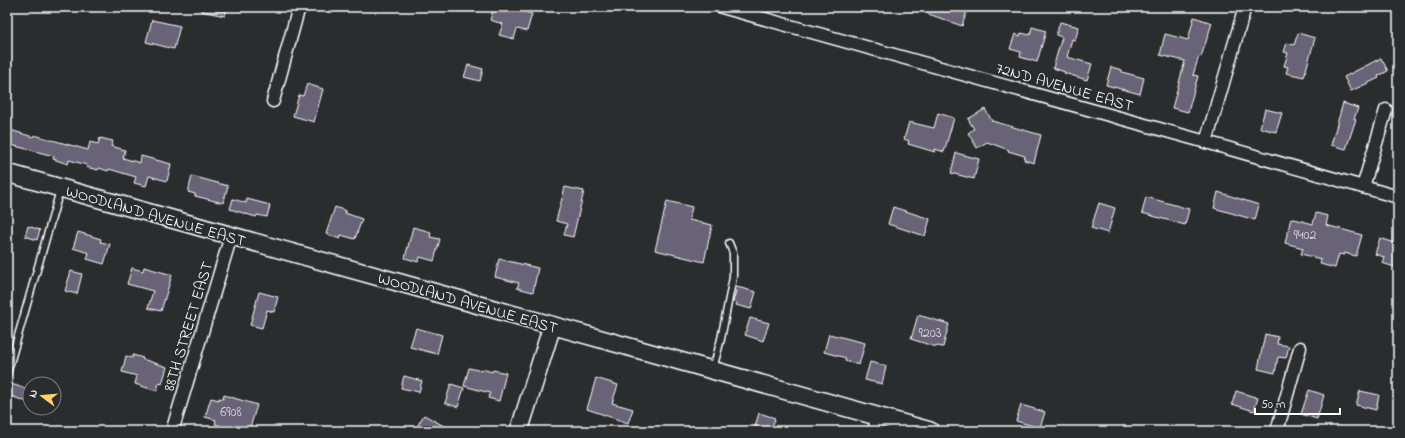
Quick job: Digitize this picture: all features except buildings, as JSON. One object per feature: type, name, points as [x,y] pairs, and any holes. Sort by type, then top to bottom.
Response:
[{"type":"street","points":[[273,101],[299,7]]},
{"type":"street","name":"72ND AVENUE EAST","points":[[722,7],[1398,197]]},
{"type":"street","points":[[1206,142],[1245,7]]},
{"type":"street","points":[[1363,187],[1386,110]]},
{"type":"street","name":"WOODLAND AVENUE EAST","points":[[7,173],[713,371],[876,424],[930,431]]},
{"type":"street","name":"88TH STREET EAST","points":[[174,426],[231,236]]},
{"type":"street","points":[[518,431],[552,326]]},
{"type":"street","points":[[1278,431],[1300,348]]},
{"type":"lane","points":[[7,374],[61,188]]},
{"type":"lane","points":[[713,371],[733,277],[733,253],[729,243]]}]
